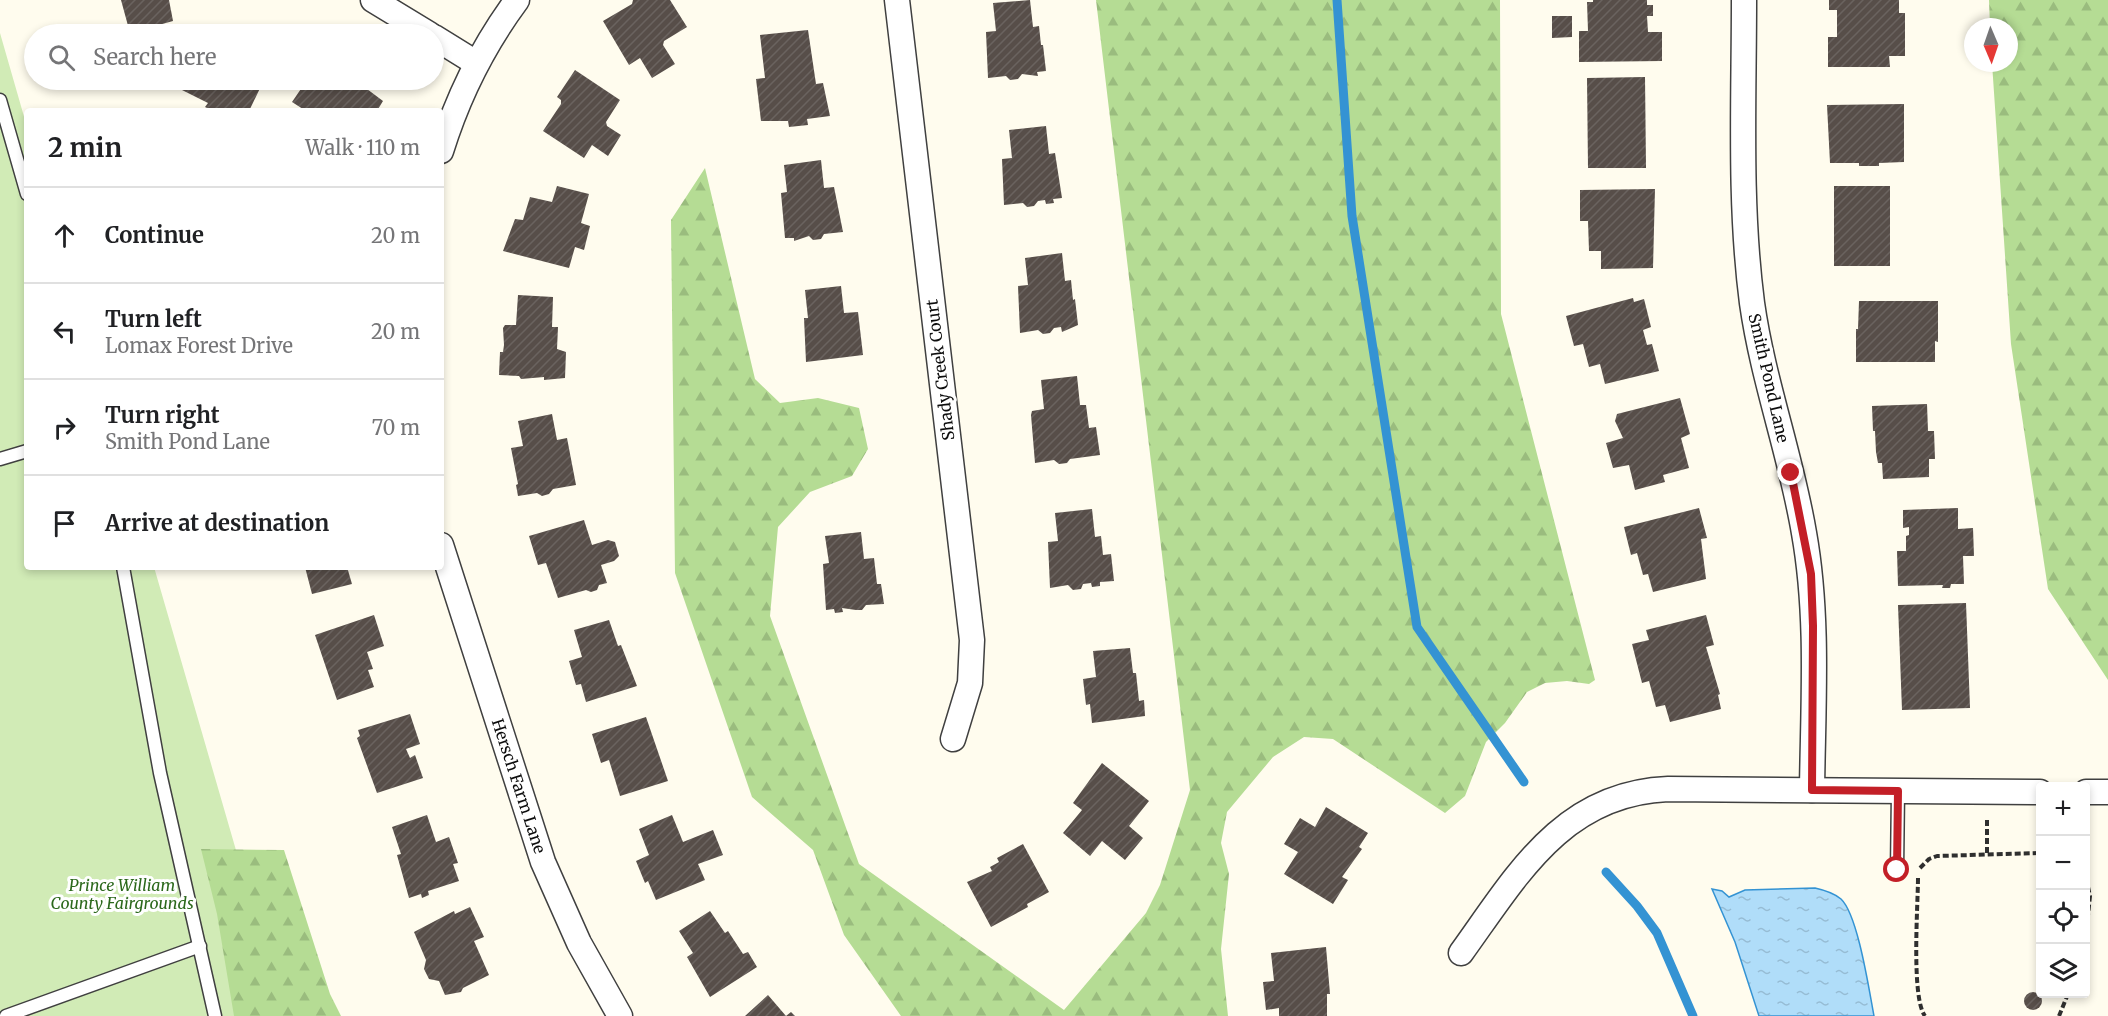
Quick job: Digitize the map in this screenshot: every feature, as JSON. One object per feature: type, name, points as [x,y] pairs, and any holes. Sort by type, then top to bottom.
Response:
[{"type":"street","points":[[373,0],[413,24]]},
{"type":"street","points":[[444,141],[450,120],[476,63],[517,0]]},
{"type":"street","name":"Shady Creek Court","points":[[897,0],[972,640],[970,683],[953,739]]},
{"type":"street","name":"Smith Pond Lane","points":[[1744,0],[1743,184],[1748,267],[1763,358],[1804,531],[1811,574],[1812,790]]},
{"type":"street","points":[[444,43],[476,63]]},
{"type":"street","name":"Hersch Farm Lane","points":[[444,554],[543,862],[579,943],[620,1016]]},
{"type":"street","points":[[1461,953],[1534,852],[1559,829],[1599,806],[1652,790],[2036,792]]},
{"type":"street","points":[[2090,792],[2108,792]]},
{"type":"lane","points":[[0,100],[24,184]]},
{"type":"lane","points":[[0,459],[24,453]]},
{"type":"lane","points":[[124,570],[160,773],[215,1016]]},
{"type":"lane","points":[[1897,870],[1898,791]]},
{"type":"lane","points":[[6,1016],[201,946]]},
{"type":"path","points":[[1925,1016],[1919,1000],[1916,936],[1921,866],[1937,856],[2036,853]]},
{"type":"path","points":[[2059,1016],[2065,998]]},
{"type":"green space","points":[[1096,0],[1500,0],[1501,314],[1595,680],[1589,684],[1567,681],[1545,683],[1527,692],[1505,723],[1486,742],[1465,796],[1445,813],[1333,739],[1304,737],[1273,757],[1227,812],[1221,843],[1229,874],[1221,949],[1228,1016],[901,1016],[844,935],[813,850],[752,797],[675,573],[671,220],[705,168],[755,379],[780,403],[818,398],[859,408],[868,449],[852,476],[810,492],[778,527],[770,616],[859,864],[1064,1010],[1146,913],[1160,885],[1190,790]]},
{"type":"green space","points":[[1989,0],[2108,0],[2108,680],[2048,589],[2011,344],[1993,72],[2018,72],[2018,18],[1990,18]]},
{"type":"green space","name":"Prince William County Fairgrounds","points":[[0,33],[24,117],[24,570],[155,570],[284,1016],[0,1016]]},
{"type":"green space","points":[[201,849],[284,850],[330,994],[341,1016],[234,1016],[217,914]]},
{"type":"water","points":[[1815,888],[1841,899],[1853,920],[1874,1016],[1759,1016],[1735,942],[1712,889],[1722,891],[1729,897],[1745,890]]},
{"type":"building","points":[[121,0],[169,0],[173,21],[162,24],[128,24]]},
{"type":"building","points":[[633,0],[670,0],[687,27],[664,41],[663,45],[675,64],[652,78],[640,58],[629,65],[603,21],[632,4]]},
{"type":"building","points":[[1030,0],[1033,27],[1039,26],[1046,71],[1037,72],[1038,76],[1022,74],[1018,79],[1010,80],[1006,76],[988,78],[986,32],[996,31],[993,3]]},
{"type":"building","points":[[1593,0],[1647,0],[1647,5],[1653,5],[1653,16],[1647,16],[1648,32],[1662,32],[1662,61],[1579,62],[1579,31],[1588,31],[1587,2],[1593,2]]},
{"type":"building","points":[[1829,0],[1899,0],[1899,13],[1905,13],[1905,56],[1889,56],[1890,67],[1828,67],[1828,37],[1837,37],[1837,10],[1829,10]]},
{"type":"building","points":[[1552,16],[1572,16],[1572,37],[1552,38]]},
{"type":"building","points":[[808,30],[816,84],[823,83],[830,116],[807,119],[808,125],[789,127],[788,121],[761,121],[756,79],[765,78],[760,35]]},
{"type":"building","points":[[575,70],[620,100],[606,122],[607,126],[621,135],[608,156],[592,145],[584,158],[543,131],[561,104],[561,100],[557,97]]},
{"type":"building","points":[[1645,77],[1646,168],[1588,168],[1587,78]]},
{"type":"building","points":[[182,90],[259,90],[250,108],[207,108],[205,107],[208,103]]},
{"type":"building","points":[[300,90],[368,90],[383,101],[379,108],[301,108],[292,102]]},
{"type":"building","points":[[1904,104],[1904,162],[1879,163],[1879,166],[1830,163],[1827,105]]},
{"type":"building","points":[[1046,126],[1049,154],[1055,153],[1062,198],[1053,199],[1054,203],[1046,204],[1045,200],[1038,201],[1034,206],[1027,207],[1023,203],[1004,205],[1002,159],[1012,158],[1009,130]]},
{"type":"building","points":[[821,160],[824,188],[834,187],[843,232],[824,234],[821,239],[813,240],[809,236],[794,241],[794,238],[785,238],[781,193],[787,192],[784,165]]},
{"type":"building","points":[[557,186],[589,194],[581,223],[590,226],[584,250],[575,247],[569,268],[503,251],[515,219],[523,220],[530,197],[552,202]]},
{"type":"building","points":[[1834,186],[1890,186],[1890,266],[1834,266]]},
{"type":"building","points":[[1655,189],[1653,268],[1601,269],[1601,251],[1589,251],[1588,221],[1580,221],[1580,190]]},
{"type":"building","points":[[1062,253],[1065,281],[1071,280],[1078,325],[1062,332],[1061,327],[1054,328],[1050,333],[1043,334],[1038,330],[1020,333],[1018,286],[1028,285],[1025,258]]},
{"type":"building","points":[[841,286],[844,313],[858,312],[863,355],[806,362],[804,318],[808,318],[805,290]]},
{"type":"building","points":[[518,295],[553,297],[552,327],[558,327],[557,349],[566,352],[565,378],[521,379],[519,376],[499,375],[500,352],[503,352],[504,345],[503,328],[505,325],[516,325]]},
{"type":"building","points":[[1633,298],[1634,302],[1644,299],[1651,327],[1643,330],[1647,345],[1652,344],[1659,371],[1605,384],[1600,364],[1589,367],[1583,344],[1574,346],[1566,316]]},
{"type":"building","points":[[1859,301],[1938,301],[1938,342],[1935,341],[1935,362],[1856,362]]},
{"type":"building","points":[[1077,376],[1080,405],[1086,405],[1089,428],[1096,427],[1100,455],[1070,459],[1067,463],[1059,464],[1054,460],[1035,463],[1031,415],[1032,411],[1044,409],[1041,380]]},
{"type":"building","points":[[1680,398],[1690,434],[1681,438],[1689,468],[1663,475],[1665,482],[1635,490],[1629,465],[1613,468],[1606,443],[1623,438],[1615,421],[1617,414]]},
{"type":"building","points":[[1927,404],[1928,431],[1934,431],[1935,459],[1929,459],[1929,477],[1883,479],[1882,463],[1878,463],[1876,452],[1872,406]]},
{"type":"building","points":[[552,414],[557,440],[567,438],[576,485],[553,489],[549,494],[542,496],[537,493],[518,496],[511,448],[523,446],[518,421]]},
{"type":"building","points":[[1699,508],[1707,538],[1701,539],[1706,579],[1653,592],[1648,574],[1643,575],[1637,553],[1631,555],[1624,527]]},
{"type":"building","points":[[1958,508],[1958,529],[1973,528],[1974,556],[1963,556],[1964,584],[1951,584],[1950,588],[1942,588],[1943,585],[1898,586],[1897,551],[1906,551],[1906,536],[1909,535],[1909,527],[1903,528],[1903,510]]},
{"type":"building","points":[[1092,509],[1095,537],[1101,536],[1103,555],[1111,554],[1114,581],[1100,582],[1100,586],[1092,587],[1091,583],[1083,584],[1081,589],[1073,590],[1068,585],[1050,588],[1048,542],[1058,541],[1055,513]]},
{"type":"building","points":[[584,520],[592,545],[608,540],[615,542],[619,556],[614,561],[601,565],[607,583],[599,585],[597,590],[591,592],[586,590],[558,598],[546,563],[538,565],[529,536]]},
{"type":"building","points":[[861,532],[864,559],[874,558],[877,584],[881,584],[884,604],[866,605],[862,610],[842,608],[843,612],[835,613],[834,609],[826,610],[823,564],[829,563],[825,536]]},
{"type":"building","points":[[306,570],[348,570],[352,584],[312,594]]},
{"type":"building","points":[[1966,603],[1970,708],[1902,710],[1898,605]]},
{"type":"building","points":[[374,615],[384,646],[367,652],[373,669],[368,670],[374,687],[337,700],[315,635]]},
{"type":"building","points":[[1706,615],[1714,645],[1706,647],[1720,694],[1718,695],[1721,709],[1670,722],[1665,705],[1656,707],[1649,681],[1642,683],[1632,644],[1649,640],[1646,630]]},
{"type":"building","points":[[609,620],[618,646],[621,645],[637,686],[586,702],[581,684],[576,685],[569,661],[582,657],[574,630]]},
{"type":"building","points":[[1130,648],[1139,701],[1144,700],[1145,716],[1092,723],[1090,704],[1086,705],[1083,679],[1096,677],[1093,651]]},
{"type":"building","points":[[410,714],[420,744],[406,749],[410,758],[415,755],[423,778],[377,793],[357,738],[360,736],[358,730]]},
{"type":"building","points":[[646,717],[668,781],[620,796],[609,760],[601,763],[592,734]]},
{"type":"building","points":[[1102,763],[1149,801],[1129,826],[1143,838],[1125,860],[1102,841],[1090,856],[1063,833],[1082,810],[1073,803]]},
{"type":"building","points":[[1326,807],[1368,833],[1359,847],[1362,849],[1342,877],[1348,880],[1333,904],[1284,874],[1298,852],[1284,844],[1300,818],[1315,827]]},
{"type":"building","points":[[427,815],[436,842],[449,837],[458,863],[453,864],[459,881],[428,891],[429,895],[422,898],[421,894],[409,898],[397,855],[401,854],[392,827]]},
{"type":"building","points":[[672,815],[683,842],[713,830],[723,855],[698,864],[705,880],[656,900],[648,881],[645,883],[636,861],[649,855],[639,829]]},
{"type":"building","points":[[1023,844],[1049,892],[1027,904],[1028,907],[991,927],[967,882],[992,871],[990,867],[999,862],[997,858]]},
{"type":"building","points":[[470,907],[484,937],[474,941],[489,975],[463,988],[461,992],[445,995],[439,981],[429,979],[424,969],[426,960],[414,932],[454,911],[455,914]]},
{"type":"building","points":[[710,911],[725,933],[728,931],[743,954],[748,952],[757,967],[710,997],[687,957],[693,953],[679,931]]},
{"type":"building","points":[[1326,947],[1330,994],[1327,994],[1327,1016],[1279,1016],[1279,1008],[1266,1010],[1263,982],[1274,981],[1271,953]]},
{"type":"building","points":[[2033,992],[2036,993],[2036,998],[2041,998],[2039,1007],[2033,1010],[2027,1007],[2024,1001],[2027,995]]},
{"type":"building","points":[[768,995],[786,1016],[745,1016]]},
{"type":"waterway","points":[[1337,0],[1352,216],[1417,627],[1524,782]]},
{"type":"waterway","points":[[1606,872],[1637,906],[1657,933],[1693,1016]]},
{"type":"route","points":[[1791,473],[1811,574],[1812,790],[1898,791],[1897,870]]}]
